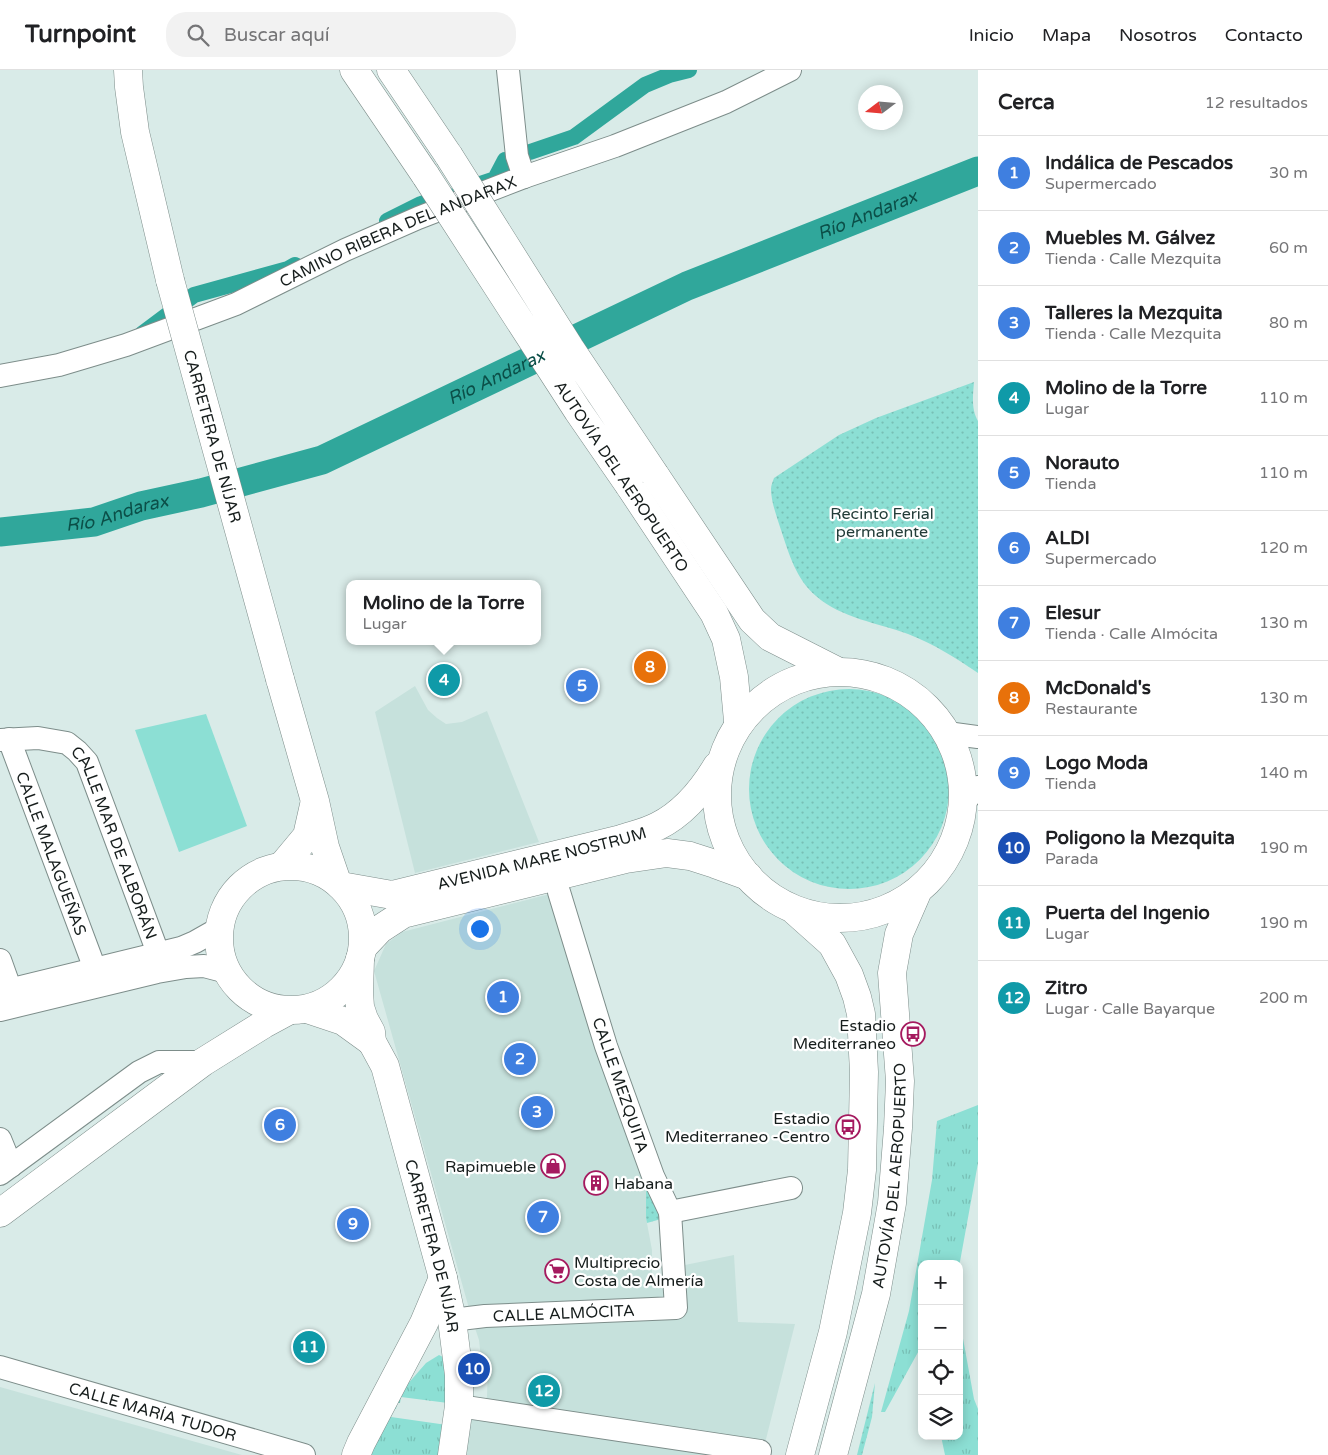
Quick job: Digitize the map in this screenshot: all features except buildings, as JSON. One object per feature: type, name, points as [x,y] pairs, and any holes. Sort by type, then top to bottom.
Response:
[{"type":"main road","name":"CARRETERA DE NÍJAR","points":[[128,70],[128,87],[135,132],[170,280],[315,801],[325,846],[339,884]]},
{"type":"main road","name":"AUTOVÍA DEL AEROPUERTO","points":[[354,70],[714,613],[726,639],[734,677],[738,721]]},
{"type":"main road","name":"AUTOVÍA DEL AEROPUERTO","points":[[391,70],[449,156],[570,348],[752,620],[770,637],[836,670]]},
{"type":"main road","points":[[836,670],[866,675],[884,681],[907,692],[932,711],[947,733],[972,793],[953,843],[940,867],[916,895],[889,908],[862,917],[830,918],[792,908],[768,895],[748,876],[731,852],[720,825],[715,796],[717,766],[726,741],[738,721],[759,700],[779,688],[804,677],[836,670]]},
{"type":"main road","name":"AVENIDA MARE NOSTRUM","points":[[339,884],[392,895],[621,839],[656,827],[676,816],[704,787],[717,766]]},
{"type":"main road","name":"CARRETERA DE NÍJAR","points":[[282,866],[307,836],[315,801]]},
{"type":"main road","name":"AVENIDA MARE NOSTRUM","points":[[361,953],[380,929],[402,914],[626,859],[667,853],[690,856],[748,876]]},
{"type":"main road","points":[[0,1213],[209,1058],[264,1024],[330,999],[344,987],[356,969],[361,953],[362,925],[354,904],[339,884],[321,872],[302,866],[282,866],[259,872],[240,886],[226,906],[218,929],[219,951],[243,1006],[237,1026],[209,1058]]},
{"type":"main road","name":"AUTOVÍA DEL AEROPUERTO","points":[[836,1451],[876,1294],[892,1203],[898,1135],[900,1081],[892,973],[899,934],[916,895]]},
{"type":"main road","name":"AUTOVÍA DEL AEROPUERTO","points":[[792,908],[832,944],[850,975],[861,1014],[864,1072],[862,1170],[857,1213],[833,1332],[800,1455]]},
{"type":"main road","name":"CARRETERA DE NÍJAR","points":[[361,953],[359,1003],[371,1032],[372,1042],[385,1066],[443,1278],[453,1328],[459,1375],[459,1406],[452,1455]]},
{"type":"main road","points":[[233,980],[253,1000],[270,1008],[298,1010]]},
{"type":"main road","name":"CARRETERA DE NÍJAR","points":[[298,1010],[343,1021],[372,1042]]},
{"type":"main road","points":[[356,1455],[360,1443],[424,1323],[443,1278]]},
{"type":"main road","points":[[401,1365],[453,1328]]},
{"type":"street","points":[[508,70],[517,156],[524,178]]},
{"type":"street","name":"CAMINO RIBERA DEL ANDARAX","points":[[0,376],[59,365],[126,345],[236,304],[345,250],[418,218],[615,146],[726,102],[790,70]]},
{"type":"street","points":[[947,733],[978,736]]},
{"type":"street","name":"CALLE MAR DE ALBORÁN","points":[[5,740],[38,738],[67,743],[87,762],[158,953]]},
{"type":"street","name":"CALLE MALAGUEÑAS","points":[[5,740],[95,969]]},
{"type":"street","name":"CALLE MEZQUITA","points":[[559,892],[606,1046],[653,1176],[670,1212],[676,1308]]},
{"type":"street","points":[[0,960],[5,990],[188,945],[218,929]]},
{"type":"street","points":[[0,1010],[176,968],[204,966],[233,980]]},
{"type":"street","points":[[0,1138],[5,1170],[139,1072],[159,1062],[209,1058]]},
{"type":"street","points":[[670,1212],[791,1188]]},
{"type":"street","name":"CALLE ALMÓCITA","points":[[453,1328],[486,1316],[676,1308]]},
{"type":"street","name":"CALLE MARÍA TUDOR","points":[[0,1367],[304,1455]]},
{"type":"street","points":[[459,1406],[760,1450]]},
{"type":"shaded area","points":[[415,686],[428,710],[446,724],[462,722],[487,711],[539,842],[415,873],[375,712]]},
{"type":"shaded area","points":[[554,893],[646,1183],[646,1218],[652,1250],[652,1288],[686,1285],[685,1265],[734,1255],[738,1322],[795,1324],[762,1455],[465,1455],[471,1415],[487,1397],[488,1367],[482,1367],[479,1340],[374,971],[386,944],[402,932]]},
{"type":"shaded area","points":[[0,1387],[242,1455],[0,1455]]},
{"type":"green space","name":"Recinto Ferial permanente","points":[[974,382],[973,407],[978,421],[978,673],[927,642],[848,615],[816,596],[803,582],[790,557],[774,510],[771,489],[774,478],[839,435],[876,418]]},
{"type":"green space","points":[[849,689],[878,693],[896,701],[920,718],[937,742],[945,760],[949,789],[945,818],[937,836],[920,860],[896,877],[878,885],[849,889],[820,885],[802,877],[778,860],[761,836],[753,818],[749,789],[753,760],[761,742],[778,718],[802,701],[820,693]]},
{"type":"green space","points":[[206,714],[247,826],[179,852],[135,730]]},
{"type":"green space","points":[[978,1105],[978,1163],[960,1260],[918,1260],[918,1352],[885,1412],[881,1412],[909,1311],[932,1180],[937,1121]]},
{"type":"green space","points":[[654,1186],[661,1219],[647,1223],[646,1188]]},
{"type":"green space","points":[[963,1338],[974,1399],[978,1409],[978,1455],[945,1455],[942,1440],[963,1440]]},
{"type":"green space","points":[[439,1355],[447,1359],[448,1403],[401,1397],[400,1403],[397,1403],[391,1417],[447,1425],[442,1455],[367,1455],[392,1402],[426,1363]]},
{"type":"green space","points":[[875,1383],[872,1417],[862,1455],[857,1455]]},
{"type":"waterway","points":[[530,152],[574,137],[645,85],[669,75],[689,70]]},
{"type":"waterway","points":[[477,185],[495,179],[505,160]]},
{"type":"waterway","name":"Río Andarax","points":[[0,532],[94,522],[141,506],[201,493],[322,460],[687,286],[978,171]]},
{"type":"waterway","points":[[387,221],[421,204],[447,195]]},
{"type":"waterway","points":[[142,334],[194,295],[288,269],[295,265]]},
{"type":"place","name":"McDonald's","points":[[650,667]]},
{"type":"place","name":"Molino de la Torre","points":[[444,680]]},
{"type":"place","name":"Norauto","points":[[582,686]]},
{"type":"place","name":"Indálica de Pescados","points":[[503,997]]},
{"type":"place","name":"Estadio Mediterraneo","points":[[913,1034]]},
{"type":"place","name":"Muebles M. Gálvez","points":[[520,1059]]},
{"type":"place","name":"Talleres la Mezquita","points":[[537,1112]]},
{"type":"place","name":"ALDI","points":[[280,1125]]},
{"type":"place","name":"Estadio Mediterraneo -Centro","points":[[848,1127]]},
{"type":"place","name":"Rapimueble","points":[[553,1166]]},
{"type":"place","name":"Habana","points":[[596,1183]]},
{"type":"place","name":"Elesur","points":[[543,1217]]},
{"type":"place","name":"Logo Moda","points":[[353,1224]]},
{"type":"place","name":"Multiprecio Costa de Almería","points":[[557,1271]]},
{"type":"place","name":"Puerta del Ingenio","points":[[309,1347]]},
{"type":"place","name":"Poligono la Mezquita","points":[[474,1369]]},
{"type":"place","name":"Zitro","points":[[544,1391]]}]
